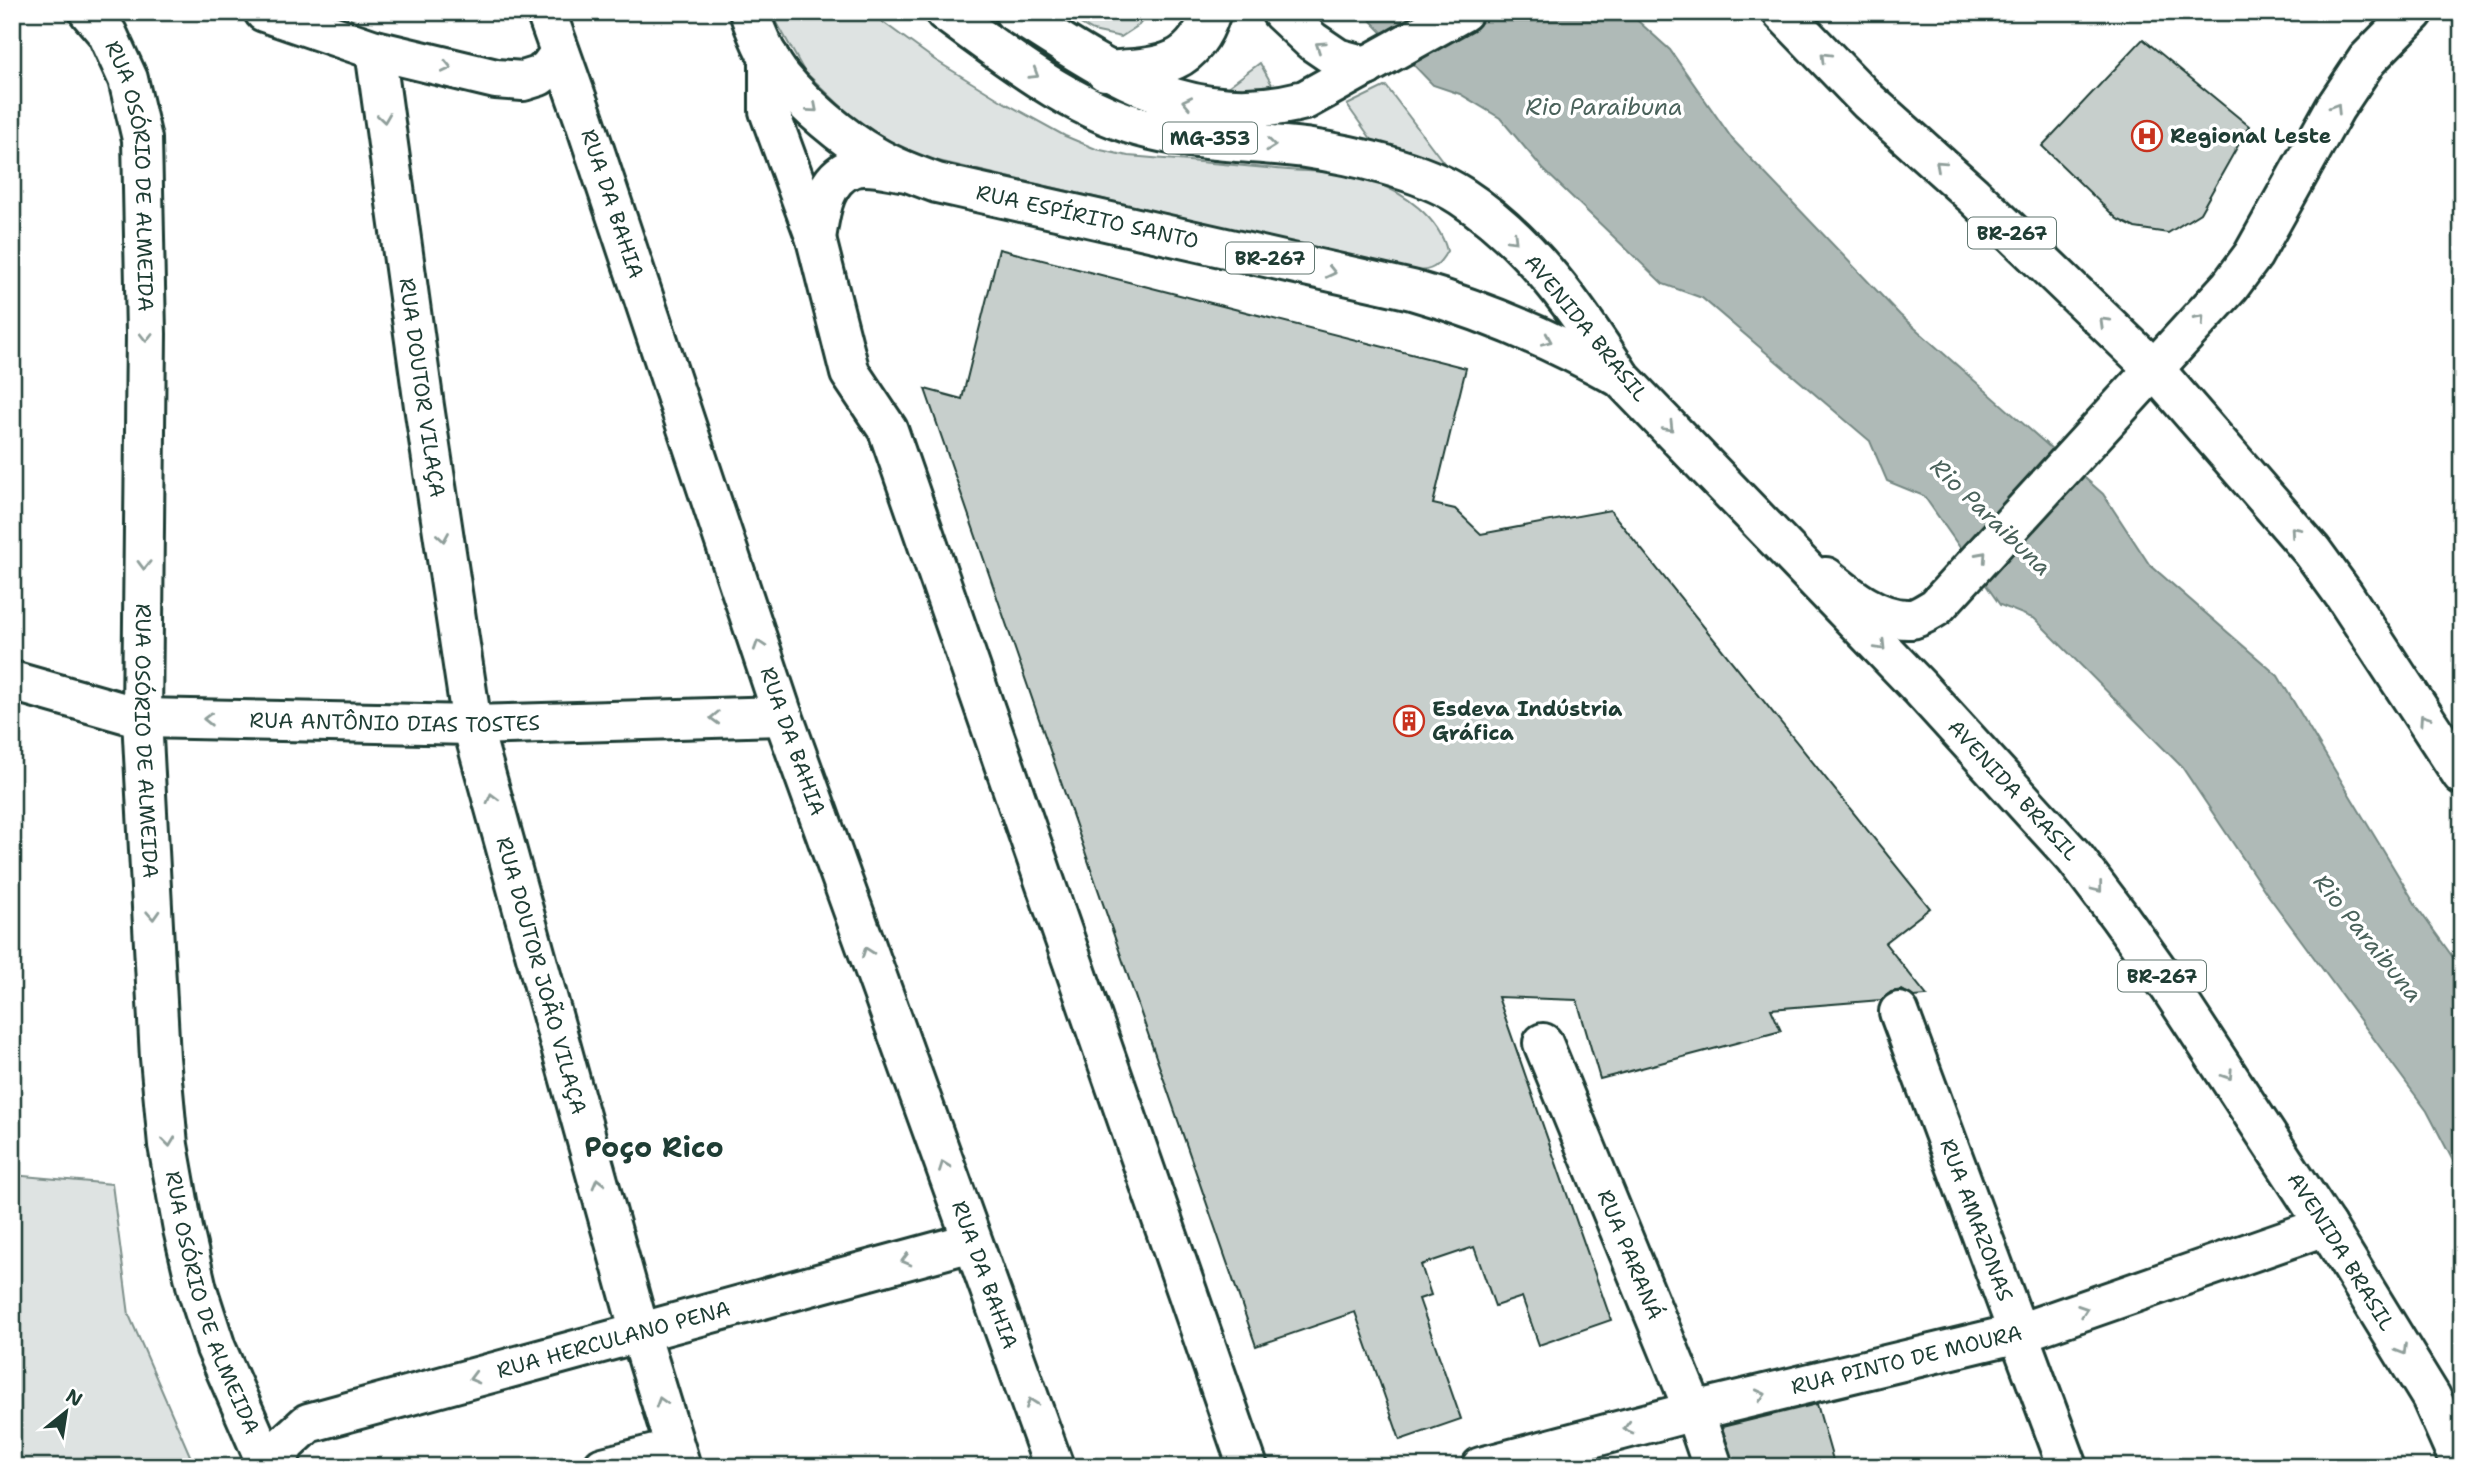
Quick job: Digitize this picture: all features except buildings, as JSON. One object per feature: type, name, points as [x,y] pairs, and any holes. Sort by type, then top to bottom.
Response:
[{"type":"main road","name":"RUA OSÓRIO DE ALMEIDA","points":[[89,12],[107,33],[128,79],[142,139],[146,334],[142,718],[160,1058],[169,1145],[197,1289],[216,1348],[268,1467]]},
{"type":"main road","points":[[264,12],[374,51],[496,79],[523,81],[539,76],[560,53]]},
{"type":"main road","name":"RUA DA BAHIA","points":[[546,12],[783,716],[1054,1467]]},
{"type":"main road","name":"AVENIDA BRASIL","points":[[946,12],[977,36],[1076,100],[1120,120],[1152,130],[1182,135],[1330,152],[1410,172],[1460,196],[1502,228],[1536,262],[1581,315],[1621,378],[1920,688],[2074,858],[2171,989],[2326,1226],[2431,1397],[2462,1467]]},
{"type":"main road","points":[[1014,12],[1105,71],[1160,95],[1191,103],[1246,108],[1279,107],[1305,100],[1463,12]]},
{"type":"main road","points":[[1105,71],[1172,62],[1194,47],[1206,27],[1210,12]]},
{"type":"main road","points":[[1281,12],[1311,41],[1337,58],[1380,59]]},
{"type":"main road","name":"BR-267","points":[[1782,12],[1868,101],[1973,195],[2154,369],[2312,551],[2344,595],[2462,775]]},
{"type":"main road","points":[[2154,369],[2230,286],[2253,255],[2335,108],[2367,60],[2414,12]]},
{"type":"main road","points":[[758,35],[769,111],[816,239],[850,373],[888,430],[1248,1467]]},
{"type":"main road","name":"RUA ESPÍRITO SANTO","points":[[758,35],[781,78],[835,127],[872,155],[907,172],[937,183],[1412,290],[1498,318],[1571,350],[1621,378]]},
{"type":"main road","name":"RUA DOUTOR VILAÇA","points":[[374,51],[472,725]]},
{"type":"main road","points":[[816,239],[822,203],[832,181],[852,168],[907,172]]},
{"type":"main road","name":"BR-267","points":[[1783,543],[1846,594],[1874,611],[1913,619],[1936,607],[2154,369]]},
{"type":"main road","name":"RUA ANTÔNIO DIAS TOSTES","points":[[12,681],[142,718],[472,725],[783,716]]},
{"type":"main road","name":"RUA DOUTOR JOÃO VILAÇA","points":[[472,725],[640,1333],[678,1458]]},
{"type":"main road","name":"RUA AMAZONAS","points":[[1899,1012],[2067,1467]]},
{"type":"main road","name":"RUA PARANÁ","points":[[1543,1043],[1694,1411],[1713,1467]]},
{"type":"main road","name":"RUA PINTO DE MOURA","points":[[1481,1467],[1694,1411],[2019,1333],[2326,1226]]},
{"type":"main road","name":"RUA HERCULANO PENA","points":[[275,1467],[285,1444],[308,1423],[972,1242]]},
{"type":"main road","points":[[603,1467],[678,1458]]},
{"type":"shaded area","points":[[771,12],[869,12],[935,60],[1005,103],[1065,136],[1096,149],[1128,156],[1341,174],[1372,181],[1396,192],[1419,208],[1436,227],[1447,251],[1434,267],[1414,271],[917,156],[882,140],[848,113],[804,71]]},
{"type":"shaded area","points":[[1060,12],[1149,12],[1139,25],[1121,37],[1093,31]]},
{"type":"shaded area","points":[[1260,63],[1276,92],[1222,91]]},
{"type":"shaded area","points":[[1386,86],[1444,163],[1374,143],[1347,105]]},
{"type":"shaded area","points":[[12,1175],[112,1184],[129,1315],[195,1467],[12,1467]]},
{"type":"water","name":"Rio Paraibuna","points":[[1368,12],[1628,12],[1670,50],[1733,140],[1900,315],[2103,494],[2149,564],[2278,676],[2419,910],[2462,970],[2462,1178],[2427,1111],[2265,891],[2182,767],[2035,619],[2000,605],[1924,496],[1887,481],[1870,441],[1702,298],[1663,284],[1543,169],[1500,118],[1460,94],[1433,85],[1371,21]]},
{"type":"place","name":"Regional Leste","points":[[2147,136]]},
{"type":"place","name":"Esdeva Indústria Gráfica","points":[[1409,721]]},
{"type":"district","name":"Poço Rico","points":[[654,1147]]}]
